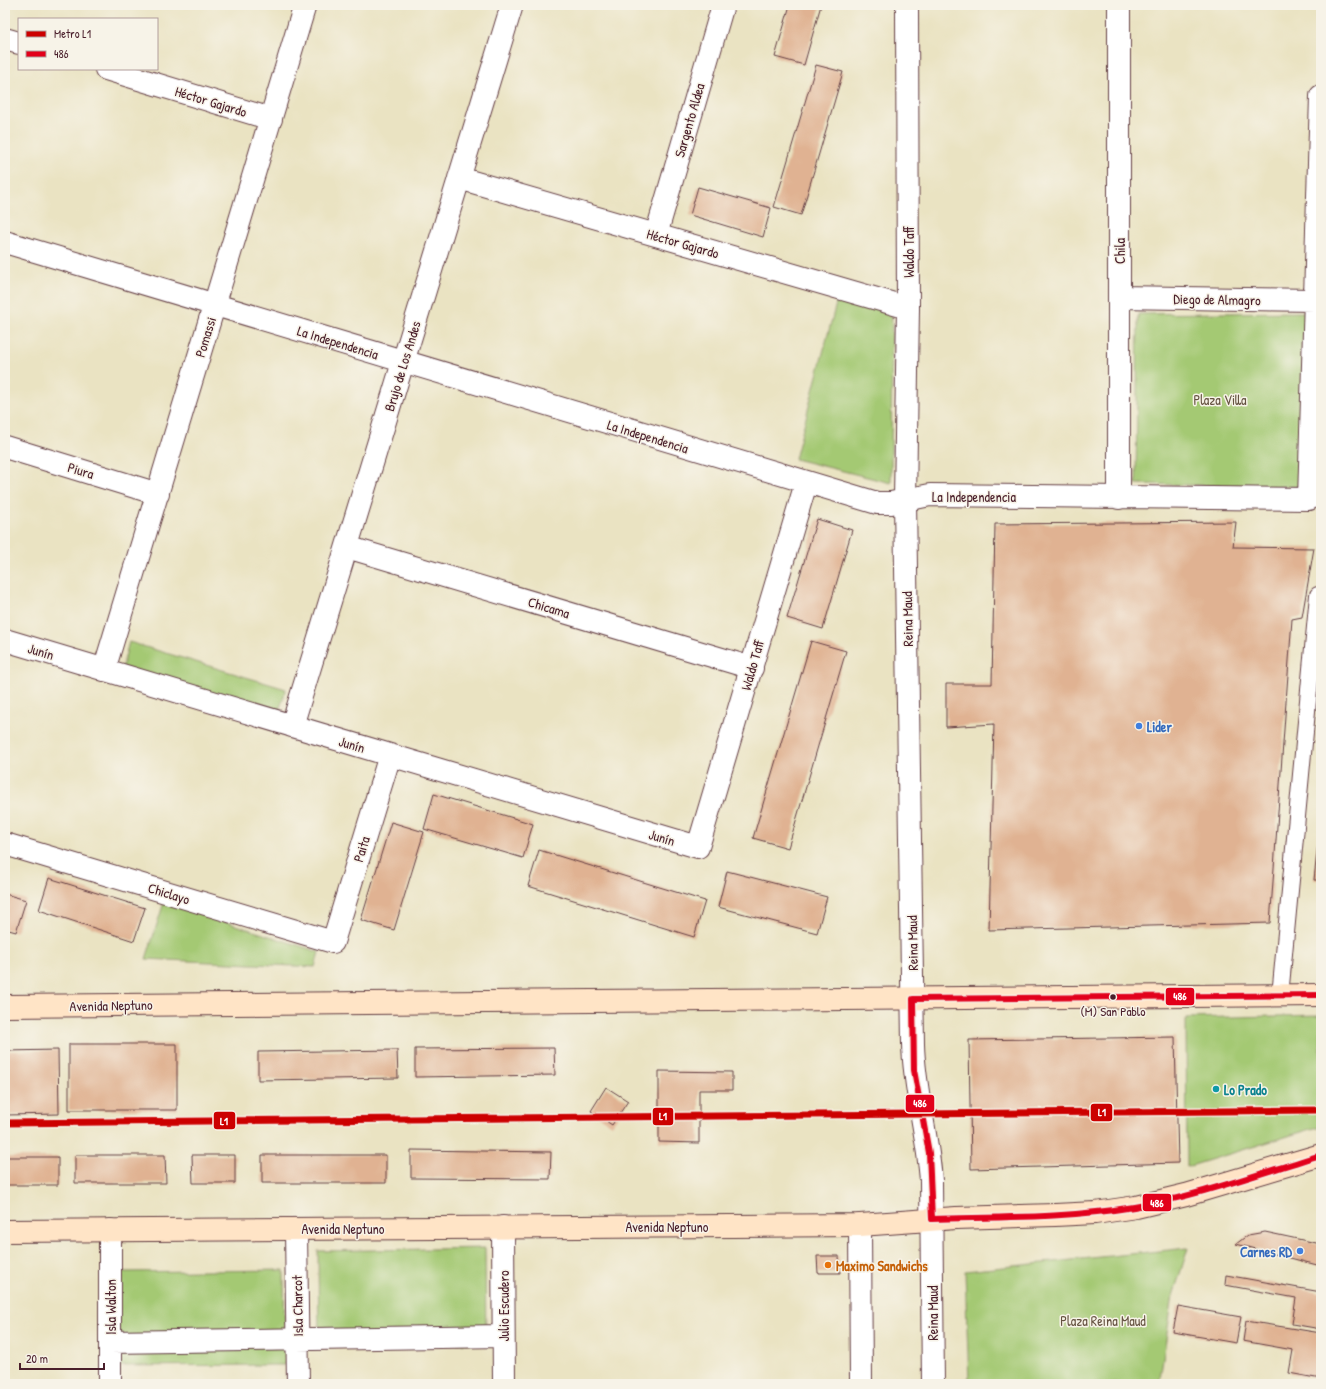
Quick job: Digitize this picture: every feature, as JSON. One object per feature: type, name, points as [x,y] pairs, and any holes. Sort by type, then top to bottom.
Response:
[{"type":"main road","name":"Avenida Neptuno","points":[[5,1006],[1321,996]]},
{"type":"main road","name":"Avenida Neptuno","points":[[5,1231],[860,1225],[932,1219],[1095,1213],[1136,1207],[1186,1195],[1321,1155]]},
{"type":"street","name":"Pomassi","points":[[104,670],[305,5]]},
{"type":"street","name":"Brujo de Los Andes","points":[[292,726],[512,5]]},
{"type":"street","name":"Sargento Aldea","points":[[656,235],[723,5]]},
{"type":"street","name":"Waldo Taff","points":[[905,500],[908,308],[907,5]]},
{"type":"street","name":"Chila","points":[[1119,5],[1119,498]]},
{"type":"street","points":[[5,39],[18,43]]},
{"type":"street","name":"Héctor Gajardo","points":[[109,70],[271,119]]},
{"type":"street","points":[[1315,300],[1321,96]]},
{"type":"street","name":"Héctor Gajardo","points":[[459,178],[908,308]]},
{"type":"street","name":"La Independencia","points":[[5,242],[877,503],[905,500],[930,495],[1309,499],[1315,300]]},
{"type":"street","name":"Diego de Almagro","points":[[1119,298],[1315,300]]},
{"type":"street","name":"Piura","points":[[5,447],[158,494]]},
{"type":"street","name":"Waldo Taff","points":[[698,848],[806,483]]},
{"type":"street","name":"Reina Maud","points":[[905,500],[914,1070],[929,1153],[932,1219],[933,1384]]},
{"type":"street","name":"Chicama","points":[[347,547],[752,668]]},
{"type":"street","name":"Junín","points":[[5,640],[698,848]]},
{"type":"street","name":"Paita","points":[[333,942],[390,755]]},
{"type":"street","name":"Chiclayo","points":[[5,844],[333,942]]},
{"type":"street","points":[[860,1225],[862,1384]]},
{"type":"street","name":"Julio Escudero","points":[[503,1227],[504,1384]]},
{"type":"street","name":"Isla Charcot","points":[[296,1229],[298,1384]]},
{"type":"street","name":"Isla Walton","points":[[110,1230],[110,1384]]},
{"type":"street","points":[[110,1342],[504,1336]]},
{"type":"lane","points":[[1280,996],[1318,595]]},
{"type":"green space","points":[[838,296],[892,310],[891,483],[795,459]]},
{"type":"green space","name":"Plaza Villa","points":[[1306,312],[1299,487],[1136,484],[1138,314]]},
{"type":"green space","points":[[129,642],[286,689],[278,715],[122,668]]},
{"type":"green space","points":[[164,902],[319,952],[315,967],[146,959]]},
{"type":"green space","points":[[1321,1015],[1321,1126],[1187,1167],[1186,1018]]},
{"type":"green space","points":[[485,1248],[486,1343],[319,1345],[318,1251]]},
{"type":"green space","name":"Plaza Reina Maud","points":[[1188,1248],[1173,1296],[1159,1384],[969,1384],[965,1271]]},
{"type":"green space","points":[[284,1270],[285,1365],[119,1366],[118,1272]]},
{"type":"building","points":[[790,5],[821,5],[804,65],[775,57]]},
{"type":"building","points":[[816,65],[843,72],[801,215],[774,207]]},
{"type":"building","points":[[698,187],[771,208],[763,237],[690,215]]},
{"type":"building","points":[[817,519],[852,530],[823,629],[787,618]]},
{"type":"building","name":"Lider","points":[[1236,522],[1233,547],[1314,548],[1302,617],[1292,619],[1270,923],[989,930],[994,724],[946,727],[946,684],[992,684],[995,524]]},
{"type":"building","points":[[811,641],[846,651],[788,848],[753,838]]},
{"type":"building","points":[[434,794],[533,824],[523,858],[424,829]]},
{"type":"building","points":[[391,822],[424,832],[394,930],[361,920]]},
{"type":"building","points":[[1320,823],[1321,880],[1314,880]]},
{"type":"building","points":[[539,850],[705,901],[694,937],[528,886]]},
{"type":"building","points":[[727,871],[827,897],[817,933],[718,907]]},
{"type":"building","points":[[49,878],[145,908],[134,941],[39,910]]},
{"type":"building","points":[[5,894],[26,900],[16,932],[5,929]]},
{"type":"building","points":[[1175,1037],[1178,1163],[971,1169],[969,1040]]},
{"type":"building","points":[[69,1044],[177,1044],[177,1110],[69,1110]]},
{"type":"building","points":[[554,1048],[555,1075],[415,1077],[415,1049]]},
{"type":"building","points":[[58,1050],[59,1114],[5,1115],[5,1051]]},
{"type":"building","points":[[397,1050],[398,1078],[258,1080],[258,1052]]},
{"type":"building","points":[[659,1071],[732,1072],[732,1090],[699,1090],[699,1143],[659,1142]]},
{"type":"building","points":[[606,1087],[628,1101],[612,1125],[591,1111]]},
{"type":"building","points":[[411,1150],[551,1152],[550,1179],[411,1178]]},
{"type":"building","points":[[75,1155],[165,1155],[166,1183],[75,1183]]},
{"type":"building","points":[[192,1155],[235,1155],[235,1183],[193,1183]]},
{"type":"building","points":[[262,1155],[386,1155],[386,1183],[262,1183]]},
{"type":"building","points":[[5,1157],[58,1157],[58,1185],[5,1185]]},
{"type":"building","points":[[1265,1232],[1321,1244],[1321,1266],[1236,1244],[1248,1235]]},
{"type":"building","name":"Maximo Sandwichs","points":[[817,1256],[839,1256],[840,1273],[818,1273]]},
{"type":"building","points":[[1226,1275],[1321,1292],[1321,1329],[1292,1324],[1296,1298],[1225,1285]]},
{"type":"building","points":[[1178,1306],[1241,1317],[1236,1343],[1173,1332]]},
{"type":"building","points":[[1246,1321],[1321,1333],[1321,1379],[1289,1373],[1293,1350],[1243,1341]]},
{"type":"metro line","name":"L1","points":[[5,1123],[1321,1110]]},
{"type":"transit line","name":"486","points":[[1321,995],[913,999],[914,1070],[929,1153],[932,1219],[1059,1215],[1109,1211],[1134,1207],[1157,1203],[1204,1191],[1321,1155]]},
{"type":"place","name":"Lider","points":[[1139,726]]},
{"type":"place","name":"(M) San Pablo","points":[[1113,997]]},
{"type":"place","name":"Lo Prado","points":[[1216,1089]]},
{"type":"place","name":"Carnes RD","points":[[1300,1251]]},
{"type":"place","name":"Maximo Sandwichs","points":[[828,1265]]}]
